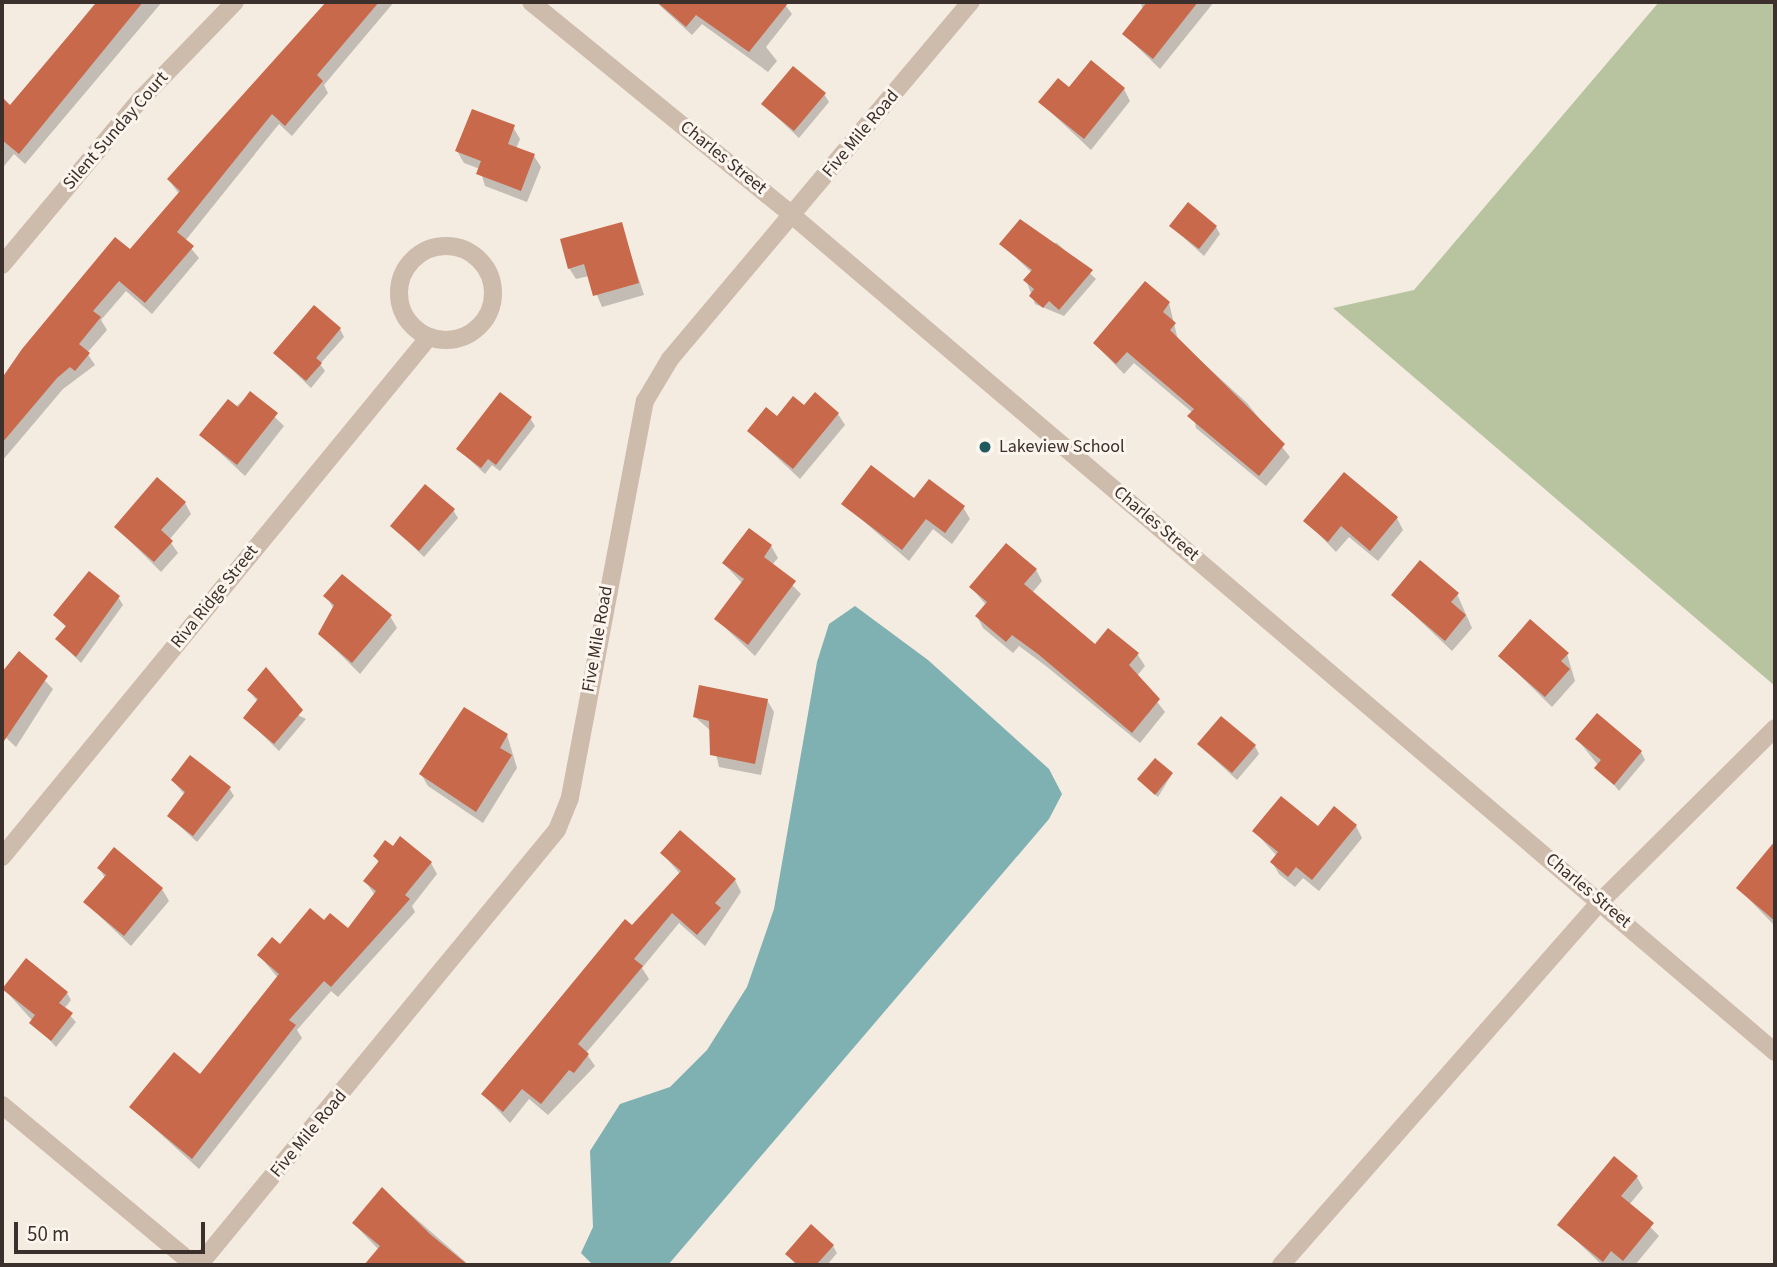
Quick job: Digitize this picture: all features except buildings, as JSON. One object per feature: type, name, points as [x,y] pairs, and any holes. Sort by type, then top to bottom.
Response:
[{"type":"street","name":"Silent Sunday Court","points":[[2,265],[141,99],[235,2]]},
{"type":"street","name":"Charles Street","points":[[531,2],[793,216],[1775,1052]]},
{"type":"street","name":"Five Mile Road","points":[[196,1265],[557,830],[570,797],[645,401],[670,359],[971,2]]},
{"type":"street","points":[[440,246],[470,252],[490,275],[493,291],[484,320],[459,338],[429,337],[405,317],[399,303],[403,272],[418,255],[440,246]]},
{"type":"street","name":"Riva Ridge Street","points":[[3,852],[429,337]]},
{"type":"street","points":[[1281,1265],[1600,902],[1775,728]]},
{"type":"street","points":[[2,1105],[196,1265]]},
{"type":"green space","points":[[1659,2],[1775,2],[1775,686],[1333,308],[1414,290]]},
{"type":"water","points":[[855,606],[928,660],[1049,769],[1062,794],[1049,819],[668,1265],[593,1265],[581,1253],[593,1227],[590,1151],[620,1104],[670,1087],[707,1050],[747,987],[774,909],[817,662],[829,624]]},
{"type":"place","name":"Lakeview School","points":[[985,447]]}]
